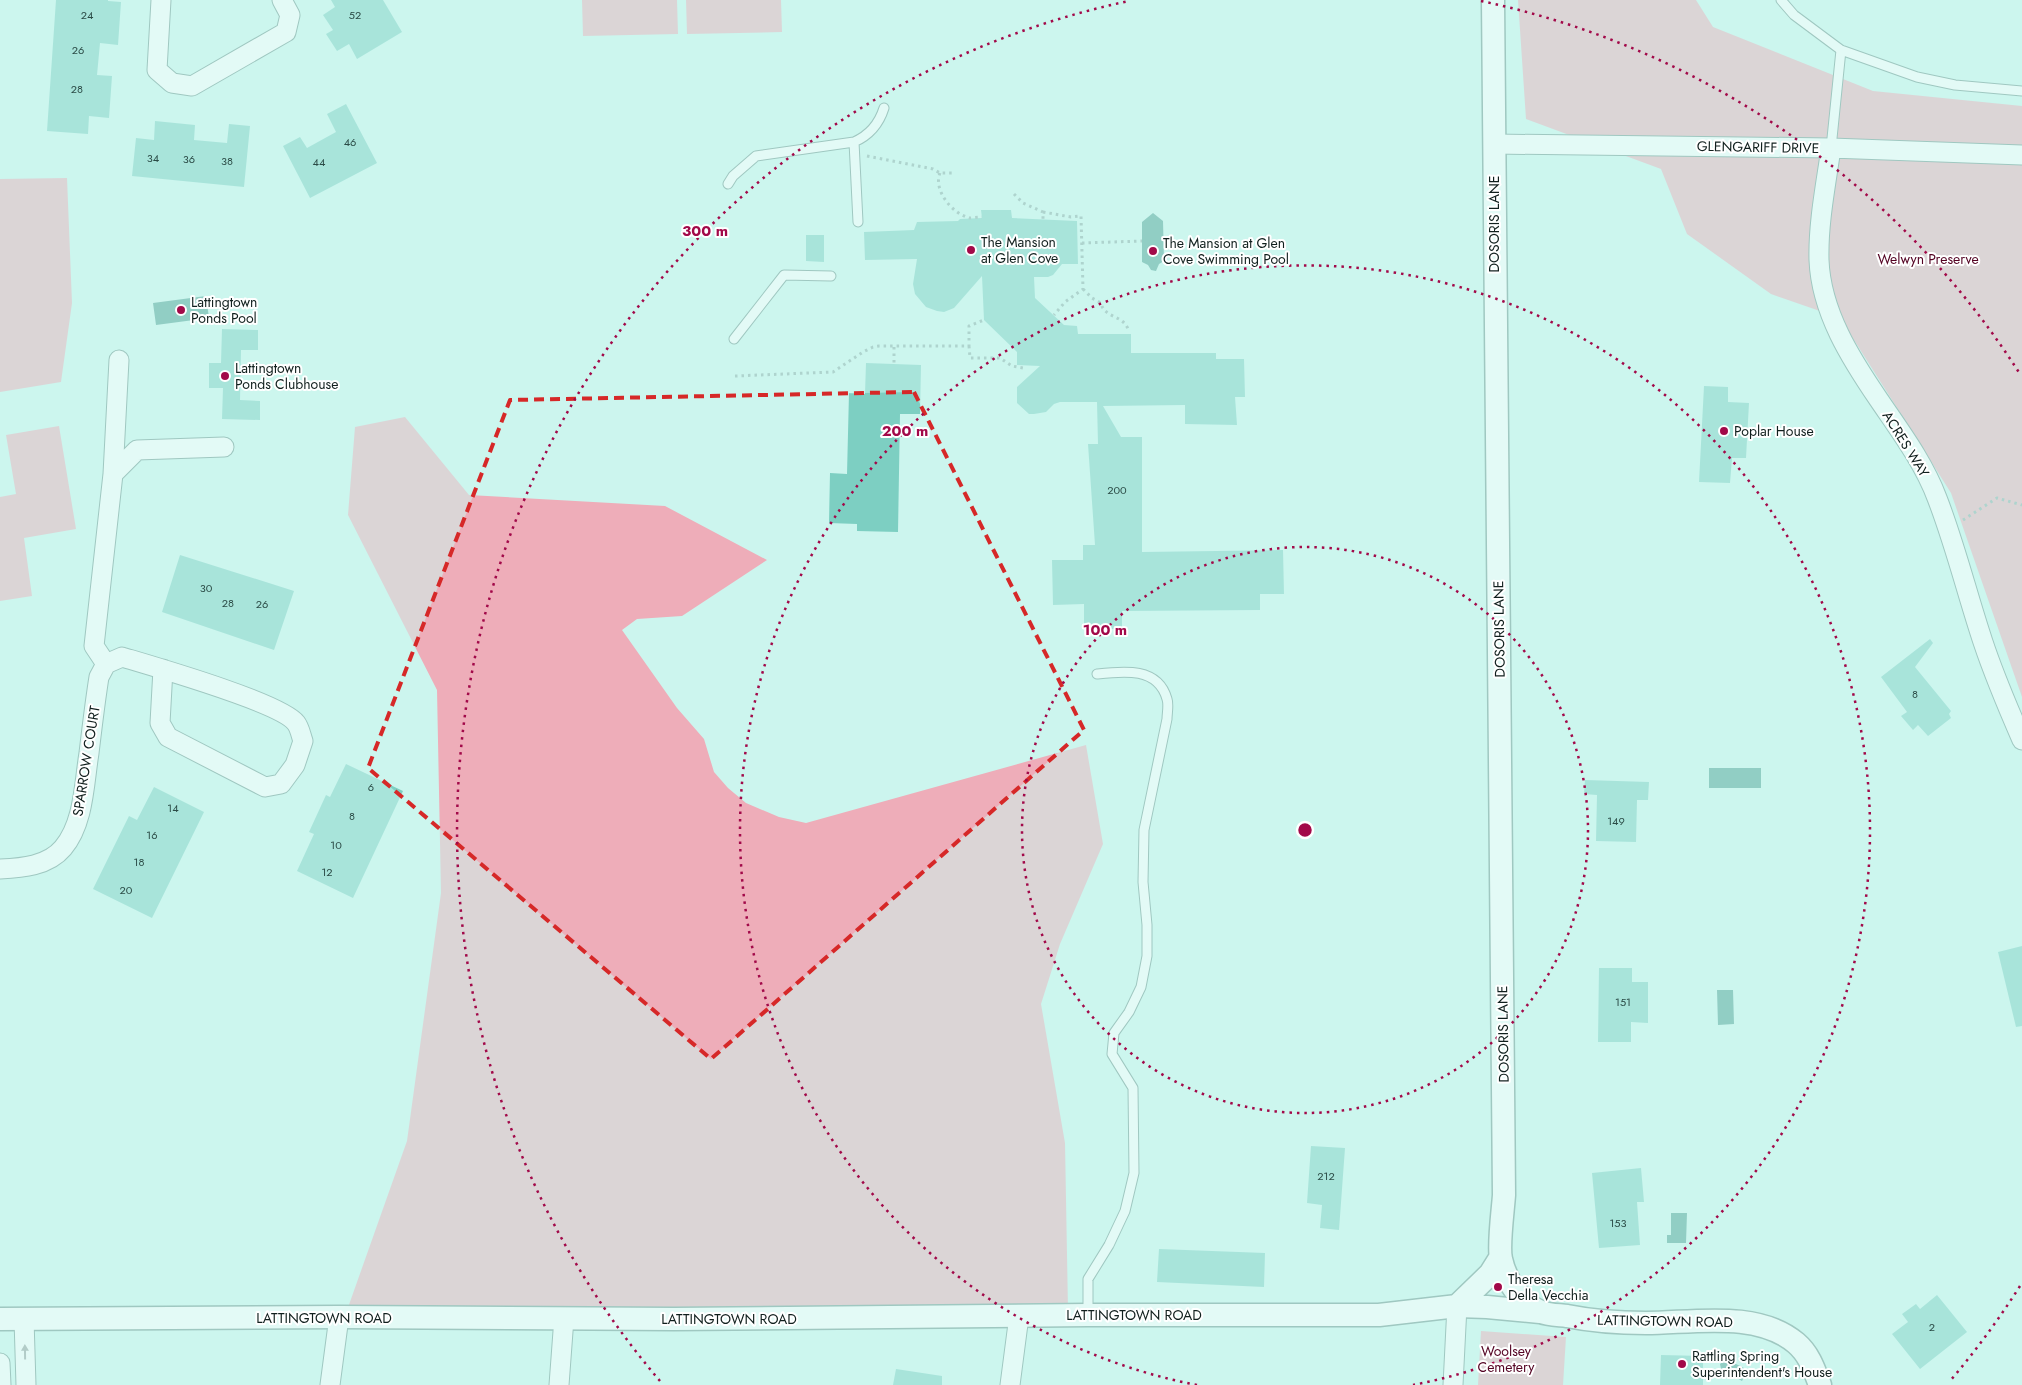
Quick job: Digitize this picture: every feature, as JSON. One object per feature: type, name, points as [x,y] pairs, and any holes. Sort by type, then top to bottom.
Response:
[{"type":"street","points":[[161,0],[157,70],[172,83],[192,86],[286,32],[290,14],[282,0]]},
{"type":"street","name":"DOSORIS LANE","points":[[1492,0],[1504,1195],[1500,1258]]},
{"type":"street","name":"GLENGARIFF DRIVE","points":[[1494,144],[1831,148],[2022,154]]},
{"type":"street","name":"ACRES WAY","points":[[1831,148],[1821,212],[1819,260],[1823,289],[1835,325],[1857,367],[1916,456],[1937,497],[1983,643],[2022,740]]},
{"type":"street","points":[[118,360],[113,474],[94,646],[106,664],[122,657],[163,669],[272,706],[296,723],[303,741],[295,765],[281,784],[265,787],[168,737],[160,724],[163,669]]},
{"type":"street","points":[[113,474],[137,450],[224,447]]},
{"type":"street","name":"SPARROW COURT","points":[[0,869],[31,866],[38,863],[57,853],[70,838],[80,813],[99,677],[106,664]]},
{"type":"street","points":[[1453,1385],[1457,1306],[1490,1274],[1500,1258]]},
{"type":"street","name":"LATTINGTOWN ROAD","points":[[1500,1258],[1514,1289],[1525,1301],[1540,1312]]},
{"type":"street","name":"LATTINGTOWN ROAD","points":[[0,1319],[339,1317],[684,1319],[1088,1315],[1379,1315],[1457,1306],[1487,1307],[1540,1312],[1583,1319],[1636,1323],[1722,1320],[1763,1326],[1797,1343],[1810,1358],[1820,1385]]},
{"type":"street","points":[[1010,1385],[1019,1316]]},
{"type":"street","points":[[330,1385],[339,1317]]},
{"type":"street","points":[[559,1385],[564,1318]]},
{"type":"street","points":[[24,1319],[26,1385]]},
{"type":"street","points":[[0,1364],[1,1385]]},
{"type":"lane","points":[[1781,0],[1794,15],[1841,50],[1917,77],[1956,85],[2022,91]]},
{"type":"lane","points":[[1831,148],[1841,50]]},
{"type":"lane","points":[[728,184],[733,176],[756,156],[854,142],[861,139],[876,125],[884,108]]},
{"type":"lane","points":[[854,142],[858,222]]},
{"type":"lane","points":[[734,339],[784,275],[831,276]]},
{"type":"lane","points":[[1088,1315],[1088,1279],[1109,1245],[1125,1211],[1134,1173],[1133,1088],[1112,1054],[1114,1033],[1129,1012],[1141,987],[1147,956],[1147,925],[1143,882],[1144,830],[1167,719],[1168,700],[1160,686],[1147,674],[1127,670],[1097,674]]},
{"type":"path","points":[[854,153],[933,169],[940,173],[953,172]]},
{"type":"path","points":[[940,173],[937,178],[939,190],[954,209],[969,218],[982,217]]},
{"type":"path","points":[[1014,194],[1023,203],[1043,212],[1063,216],[1081,216],[1083,289],[1092,298],[1101,303],[1102,309],[1107,314],[1124,322],[1128,329]]},
{"type":"path","points":[[1043,212],[1043,219]]},
{"type":"path","points":[[1082,242],[1142,241]]},
{"type":"path","points":[[1054,315],[1065,302],[1083,289]]},
{"type":"path","points":[[984,320],[969,326],[970,358],[1000,358],[1012,366],[1023,368]]},
{"type":"path","points":[[735,376],[833,372],[872,347],[969,346]]},
{"type":"path","points":[[894,347],[894,364]]},
{"type":"path","points":[[1948,530],[1997,498],[2022,505]]},
{"type":"highlighted area","points":[[914,392],[1084,730],[711,1059],[368,768],[510,400]]},
{"type":"green space","points":[[582,0],[677,0],[678,34],[583,36]]},
{"type":"green space","points":[[686,0],[781,0],[782,32],[687,34]]},
{"type":"green space","name":"Welwyn Preserve","points":[[1518,0],[1696,0],[1713,27],[1873,91],[2022,106],[2022,697],[1951,493],[1840,318],[1771,294],[1687,234],[1661,169],[1526,119]]},
{"type":"green space","points":[[67,178],[72,303],[61,382],[0,392],[0,179]]},
{"type":"green space","points":[[405,417],[469,495],[665,506],[767,560],[682,616],[637,619],[622,630],[677,708],[704,739],[714,772],[728,788],[746,803],[779,817],[806,823],[1086,745],[1103,844],[1060,944],[1041,1004],[1065,1143],[1068,1310],[345,1316],[407,1141],[441,893],[437,690],[348,515],[355,427]]},
{"type":"green space","points":[[59,426],[76,529],[24,538],[32,596],[0,601],[0,497],[16,494],[6,435]]},
{"type":"green space","name":"Woolsey Cemetery","points":[[1481,1331],[1566,1337],[1563,1385],[1478,1385]]},
{"type":"shaded area","name":"The Mansion at Glen Cove Swimming Pool","points":[[1153,213],[1163,221],[1164,261],[1159,264],[1156,271],[1151,270],[1148,265],[1142,262],[1142,222]]},
{"type":"shaded area","name":"Lattingtown Ponds Pool","points":[[206,296],[209,318],[156,325],[153,303]]},
{"type":"shaded area","points":[[1709,768],[1761,768],[1761,788],[1709,788]]},
{"type":"shaded area","points":[[1717,990],[1733,990],[1734,1024],[1718,1025]]},
{"type":"shaded area","points":[[1671,1213],[1687,1213],[1686,1243],[1667,1243],[1667,1235],[1671,1235]]},
{"type":"shaded area","points":[[1726,1359],[1748,1370],[1742,1381],[1721,1369],[1720,1364]]},
{"type":"building","points":[[56,0],[108,0],[121,2],[118,45],[100,43],[97,75],[112,76],[109,118],[89,116],[88,134],[47,131]]},
{"type":"building","points":[[331,0],[383,0],[402,32],[357,59],[349,44],[337,51],[326,34],[333,30],[323,15],[335,7]]},
{"type":"building","points":[[346,104],[377,163],[310,198],[283,146],[300,137],[307,148],[336,132],[327,114]]},
{"type":"building","points":[[155,121],[195,125],[194,140],[227,143],[229,124],[250,126],[244,187],[132,176],[136,138],[154,140]]},
{"type":"building","points":[[981,210],[1011,210],[1012,218],[1077,221],[1078,264],[1062,264],[1053,275],[1034,277],[1035,298],[1064,325],[1077,326],[1078,334],[1131,334],[1131,353],[1216,353],[1216,359],[1244,359],[1245,397],[1235,397],[1237,425],[1185,424],[1185,405],[1103,406],[1121,437],[1142,437],[1142,552],[1283,550],[1284,594],[1260,594],[1260,610],[1122,611],[1122,629],[1084,629],[1084,604],[1053,605],[1052,560],[1083,560],[1083,545],[1095,545],[1088,444],[1098,444],[1097,402],[1060,402],[1054,404],[1046,412],[1034,414],[1029,414],[1017,403],[1017,387],[1040,366],[1017,365],[1017,352],[984,320],[982,276],[954,308],[944,312],[926,307],[915,294],[913,284],[917,259],[865,260],[864,232],[914,230],[917,222],[958,221],[960,219],[982,218]]},
{"type":"building","points":[[806,235],[824,235],[824,262],[806,261]]},
{"type":"building","name":"Lattingtown Ponds Clubhouse","points":[[222,329],[258,330],[258,350],[241,350],[240,400],[260,401],[260,420],[222,419],[223,388],[209,388],[209,363],[221,363]]},
{"type":"building","points":[[866,363],[921,365],[920,414],[900,414],[898,532],[857,531],[857,524],[829,523],[830,473],[847,474],[849,393],[865,394]]},
{"type":"building","name":"Poplar House","points":[[1704,386],[1728,387],[1728,402],[1749,403],[1746,458],[1732,458],[1730,483],[1699,482]]},
{"type":"building","points":[[180,555],[294,591],[274,650],[162,612]]},
{"type":"building","points":[[1930,639],[1933,643],[1915,667],[1951,711],[1949,714],[1951,718],[1928,736],[1918,725],[1913,730],[1901,716],[1907,712],[1881,677]]},
{"type":"building","points":[[346,764],[403,791],[353,898],[297,871],[314,834],[309,832],[326,795],[330,797]]},
{"type":"building","points":[[1585,780],[1649,782],[1648,800],[1637,800],[1636,842],[1596,841],[1597,795],[1584,794]]},
{"type":"building","points":[[154,787],[204,812],[152,918],[93,889],[129,816],[137,820]]},
{"type":"building","points":[[2022,946],[2022,1026],[2016,1027],[1998,952]]},
{"type":"building","points":[[1599,968],[1632,968],[1632,982],[1648,982],[1648,1023],[1631,1022],[1631,1042],[1598,1042]]},
{"type":"building","points":[[1311,1146],[1345,1148],[1339,1230],[1320,1228],[1322,1205],[1307,1203]]},
{"type":"building","points":[[1641,1168],[1644,1202],[1637,1202],[1640,1245],[1599,1248],[1592,1173]]},
{"type":"building","points":[[1159,1249],[1265,1253],[1264,1287],[1157,1282]]},
{"type":"building","points":[[1937,1295],[1967,1332],[1920,1369],[1892,1334],[1908,1322],[1902,1314],[1916,1304],[1920,1309]]},
{"type":"building","name":"Rattling Spring Superintendent's House","points":[[1661,1355],[1703,1356],[1703,1385],[1660,1385]]},
{"type":"building","points":[[896,1369],[942,1376],[942,1385],[893,1385]]},
{"type":"place","name":"The Mansion at Glen Cove","points":[[971,250]]},
{"type":"place","name":"The Mansion at Glen Cove Swimming Pool","points":[[1153,251]]},
{"type":"place","name":"Lattingtown Ponds Pool","points":[[181,310]]},
{"type":"place","name":"Lattingtown Ponds Clubhouse","points":[[225,376]]},
{"type":"place","name":"Poplar House","points":[[1724,431]]},
{"type":"place","name":"Theresa Della Vecchia","points":[[1498,1287]]},
{"type":"place","name":"Rattling Spring Superintendent's House","points":[[1682,1364]]}]
